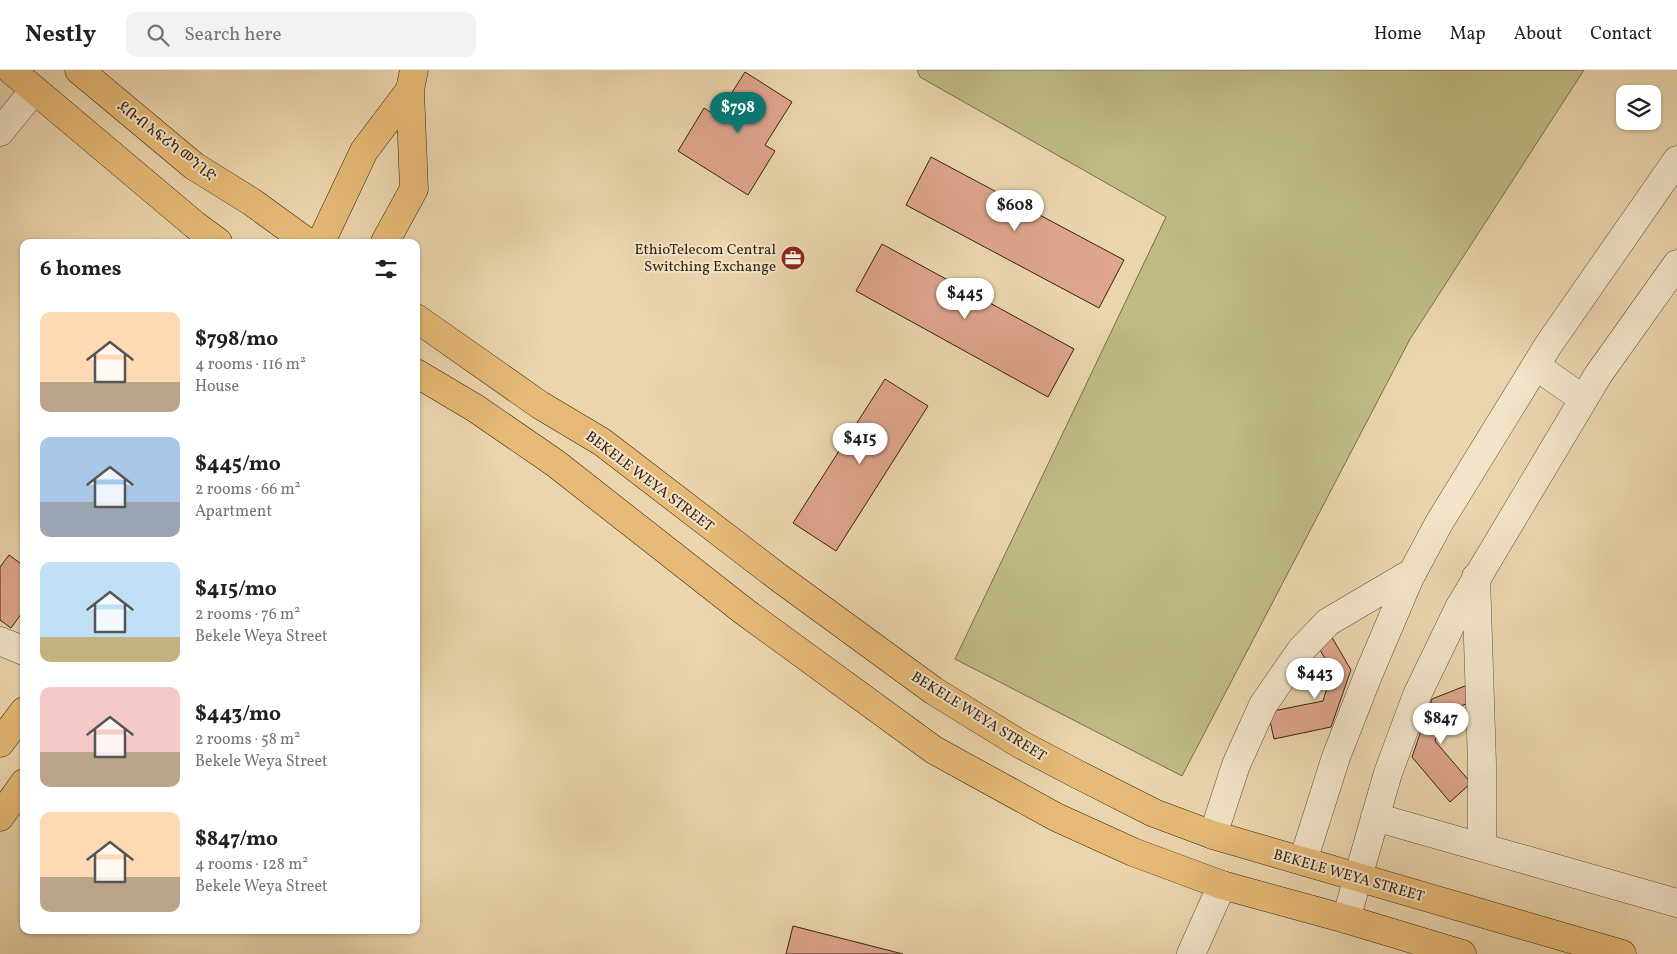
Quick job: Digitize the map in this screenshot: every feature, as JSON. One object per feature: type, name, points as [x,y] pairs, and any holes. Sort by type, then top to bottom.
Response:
[{"type":"main road","points":[[11,70],[214,239]]},
{"type":"main road","name":"ደቡብ አፍሪካ መንገድ","points":[[79,70],[194,166],[252,202],[303,239]]},
{"type":"main road","points":[[322,239],[364,152],[412,80]]},
{"type":"main road","points":[[387,239],[414,189],[412,80]]},
{"type":"main road","name":"BEKELE WEYA STREET","points":[[420,321],[540,405],[602,442],[778,577],[934,691],[1020,744],[1075,773],[1154,813],[1213,835],[1622,954]]},
{"type":"main road","points":[[420,375],[475,408],[555,463],[745,612],[934,750],[1056,817],[1132,852],[1222,885],[1346,919],[1462,954]]},
{"type":"main road","points":[[0,743],[20,716]]},
{"type":"main road","points":[[0,817],[20,789]]},
{"type":"street","points":[[0,132],[34,90]]},
{"type":"street","points":[[1303,861],[1340,747],[1369,673],[1413,572],[1439,523],[1536,366],[1677,160]]},
{"type":"street","points":[[1346,919],[1388,773],[1417,695],[1459,608],[1598,376],[1677,264]]},
{"type":"street","points":[[1536,366],[1584,399]]},
{"type":"street","points":[[1213,835],[1236,765],[1263,705],[1301,650],[1328,622],[1413,572]]},
{"type":"street","points":[[1476,577],[1482,764],[1482,847]]},
{"type":"street","points":[[0,641],[20,649]]},
{"type":"street","points":[[1375,817],[1677,903]]},
{"type":"street","points":[[1192,954],[1222,885]]},
{"type":"shaded area","points":[[917,70],[1584,70],[1410,339],[1182,776],[955,659],[1166,217],[920,77]]},
{"type":"building","points":[[745,72],[792,102],[765,145],[775,151],[748,195],[678,151],[704,108],[717,116]]},
{"type":"building","points":[[931,157],[1124,260],[1099,308],[906,205]]},
{"type":"building","points":[[882,244],[1074,349],[1048,397],[856,291]]},
{"type":"building","points":[[885,379],[928,406],[836,551],[793,523]]},
{"type":"building","points":[[9,555],[20,563],[20,616],[11,628],[0,620],[0,567]]},
{"type":"building","points":[[1330,634],[1351,670],[1331,727],[1274,739],[1268,712],[1323,701],[1332,671],[1319,648]]},
{"type":"building","points":[[1470,684],[1471,702],[1445,712],[1435,741],[1471,783],[1450,802],[1412,757],[1432,699]]},
{"type":"building","points":[[793,926],[903,954],[786,954]]},
{"type":"place","name":"EthioTelecom Central Switching Exchange","points":[[793,258]]}]
